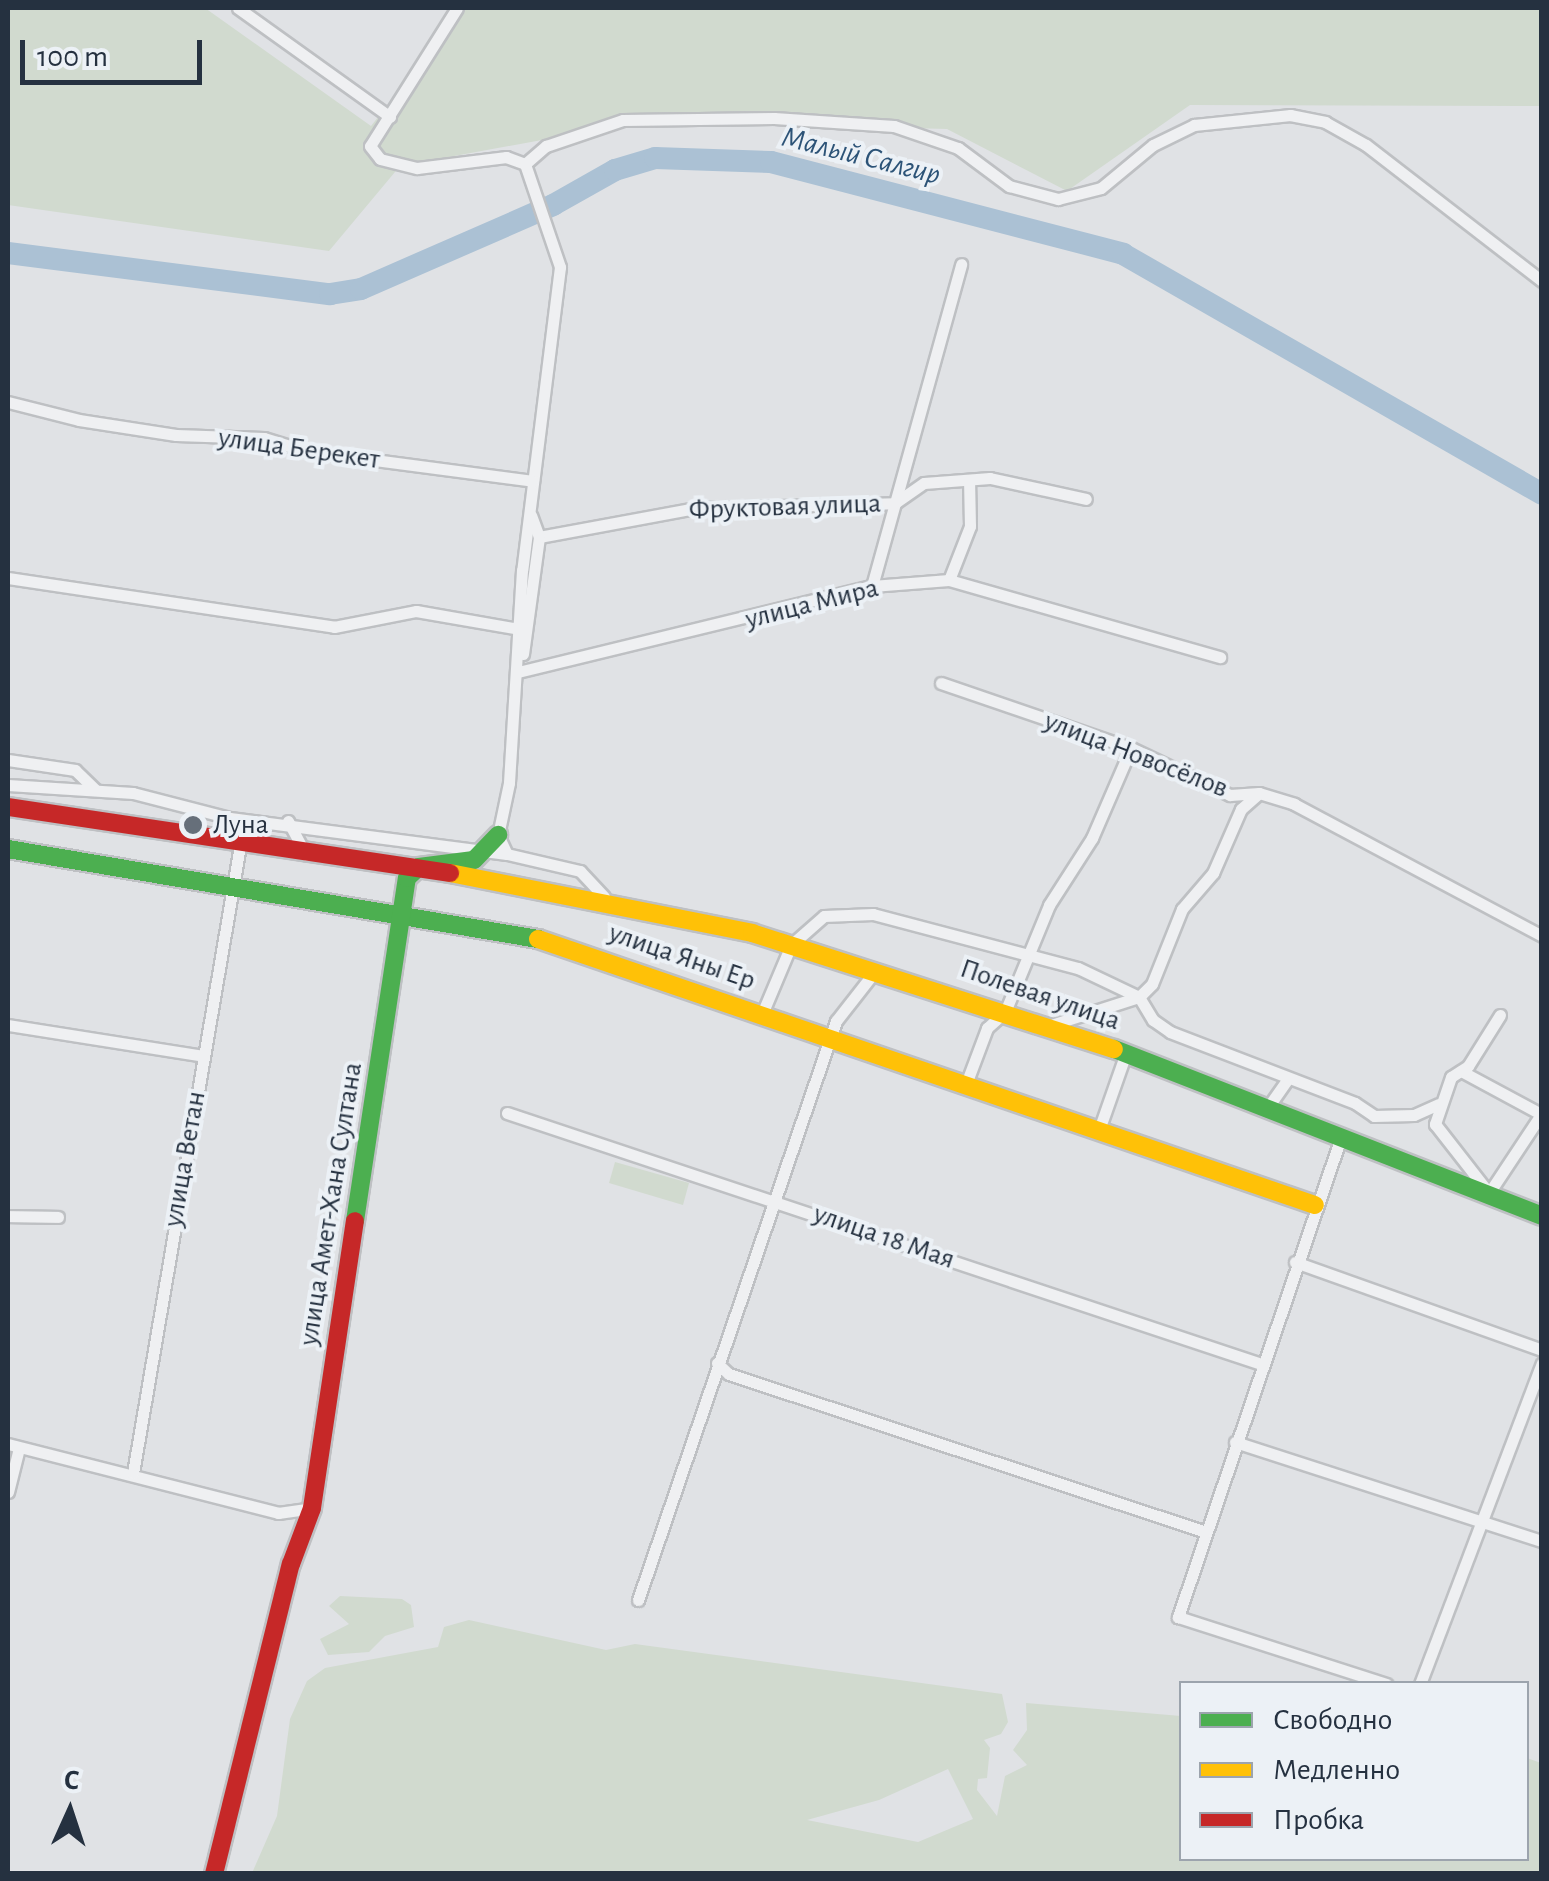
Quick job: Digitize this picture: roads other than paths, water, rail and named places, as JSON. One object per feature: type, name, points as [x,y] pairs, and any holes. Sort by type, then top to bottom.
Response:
[{"type":"street","points":[[238,8],[390,117]]},
{"type":"street","points":[[457,8],[370,146],[380,159],[417,168],[506,157],[525,164]]},
{"type":"street","points":[[525,164],[546,146],[623,120],[695,118],[894,126],[958,148],[1009,186],[1058,199],[1101,188],[1152,145],[1194,126],[1290,116],[1326,122],[1386,160],[1542,281]]},
{"type":"street","points":[[518,672],[533,481],[560,267],[525,164]]},
{"type":"street","points":[[872,586],[961,264]]},
{"type":"street","name":"улица Берекет","points":[[8,402],[118,426],[264,438],[306,450],[533,481]]},
{"type":"street","name":"Фруктовая улица","points":[[539,537],[696,508],[895,503],[924,484],[990,478],[1086,499]]},
{"type":"street","points":[[950,580],[970,526],[970,480]]},
{"type":"street","points":[[414,869],[474,860],[486,852],[498,835],[539,537],[531,513]]},
{"type":"street","points":[[8,578],[334,627],[416,611],[519,628]]},
{"type":"street","name":"улица Мира","points":[[518,672],[872,586],[950,580],[1220,656]]},
{"type":"street","name":"улица Новосёлов","points":[[940,684],[1130,748],[1230,795],[1259,794],[1294,804],[1542,936]]},
{"type":"street","points":[[966,1084],[987,1028],[1005,1012],[1130,748]]},
{"type":"street","points":[[8,760],[75,770],[95,789]]},
{"type":"street","points":[[8,784],[95,789],[230,818],[288,821],[506,854],[580,871],[604,898]]},
{"type":"street","points":[[1048,1026],[1139,997],[1152,984],[1182,909],[1234,836],[1241,809],[1259,794]]},
{"type":"street","points":[[1230,795],[1241,809]]},
{"type":"street","name":"Полевая улица","points":[[8,807],[240,846],[504,880],[604,898],[791,946],[877,970],[1126,1053],[1542,1216]]},
{"type":"street","points":[[288,821],[306,854]]},
{"type":"street","points":[[498,835],[506,854]]},
{"type":"street","name":"улица Ветан","points":[[132,1473],[230,886],[240,846]]},
{"type":"street","name":"улица Яны Ер","points":[[8,849],[230,886],[403,908],[614,960],[1315,1205]]},
{"type":"street","name":"улица Амет-Хана Султана","points":[[214,1874],[291,1564],[312,1508],[403,908],[414,869]]},
{"type":"street","points":[[762,1014],[791,946],[824,916],[873,914],[1078,968],[1139,997],[1152,1020],[1170,1032],[1387,1120],[1438,1104]]},
{"type":"street","points":[[638,1600],[773,1199],[844,1006],[877,970]]},
{"type":"street","points":[[1461,1071],[1541,1113],[1489,1193],[1435,1124],[1438,1104],[1500,1015]]},
{"type":"street","points":[[8,1025],[202,1056]]},
{"type":"street","points":[[1099,1130],[1126,1053]]},
{"type":"street","points":[[1266,1110],[1286,1081]]},
{"type":"street","name":"улица 18 Мая","points":[[506,1113],[1261,1364]]},
{"type":"street","points":[[1340,1140],[1294,1262],[1178,1617],[1378,1681]]},
{"type":"street","points":[[8,1216],[58,1217]]},
{"type":"street","points":[[1294,1262],[1542,1350]]},
{"type":"street","points":[[717,1363],[729,1374],[1206,1532]]},
{"type":"street","points":[[1421,1681],[1542,1363]]},
{"type":"street","points":[[1235,1442],[1542,1541]]},
{"type":"street","points":[[8,1492],[13,1446],[278,1512],[312,1508]]},
{"type":"waterway","name":"Малый Салгир","points":[[8,253],[330,294],[361,289],[553,205],[615,170],[655,158],[771,162],[1123,254],[1542,494]]},
{"type":"place","name":"Луна","points":[[193,825]]}]
